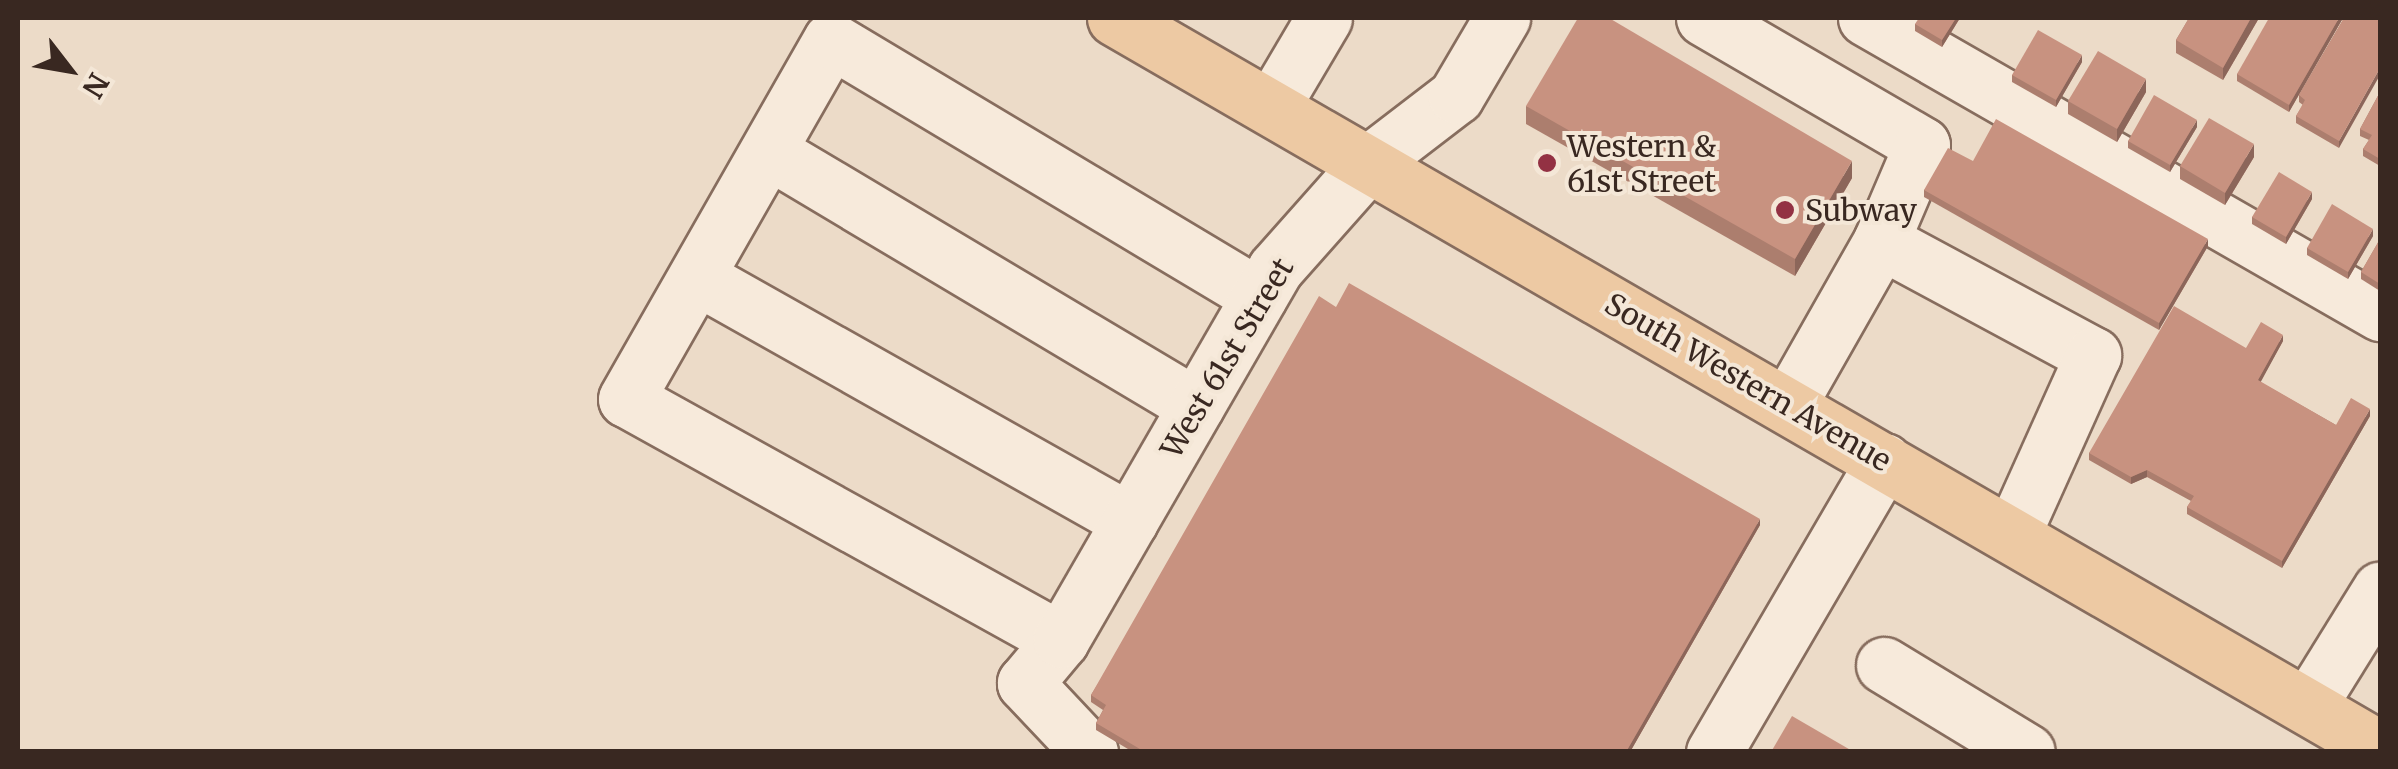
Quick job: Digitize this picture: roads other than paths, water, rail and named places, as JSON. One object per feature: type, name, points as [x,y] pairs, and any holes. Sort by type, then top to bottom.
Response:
[{"type":"main road","name":"South Western Avenue","points":[[1115,18],[2380,749]]},
{"type":"street","points":[[1272,106],[1324,18]]},
{"type":"street","name":"West 61st Street","points":[[1090,752],[1025,683],[1061,640],[1260,296],[1370,162],[1456,96],[1502,18]]},
{"type":"street","points":[[1704,18],[1922,145],[1881,241],[1788,405]]},
{"type":"street","points":[[1866,18],[2380,313]]},
{"type":"street","points":[[1061,640],[626,400],[831,40],[1260,296]]},
{"type":"street","points":[[770,152],[1196,406]]},
{"type":"street","points":[[1881,241],[2094,356],[2012,535]]},
{"type":"street","points":[[697,277],[1130,521]]},
{"type":"street","points":[[1714,752],[1884,461]]},
{"type":"street","points":[[2308,706],[2380,590]]},
{"type":"street","points":[[1884,666],[2027,752]]},
{"type":"place","name":"Western & 61st Street","points":[[1547,163]]},
{"type":"place","name":"Subway","points":[[1785,210]]}]
